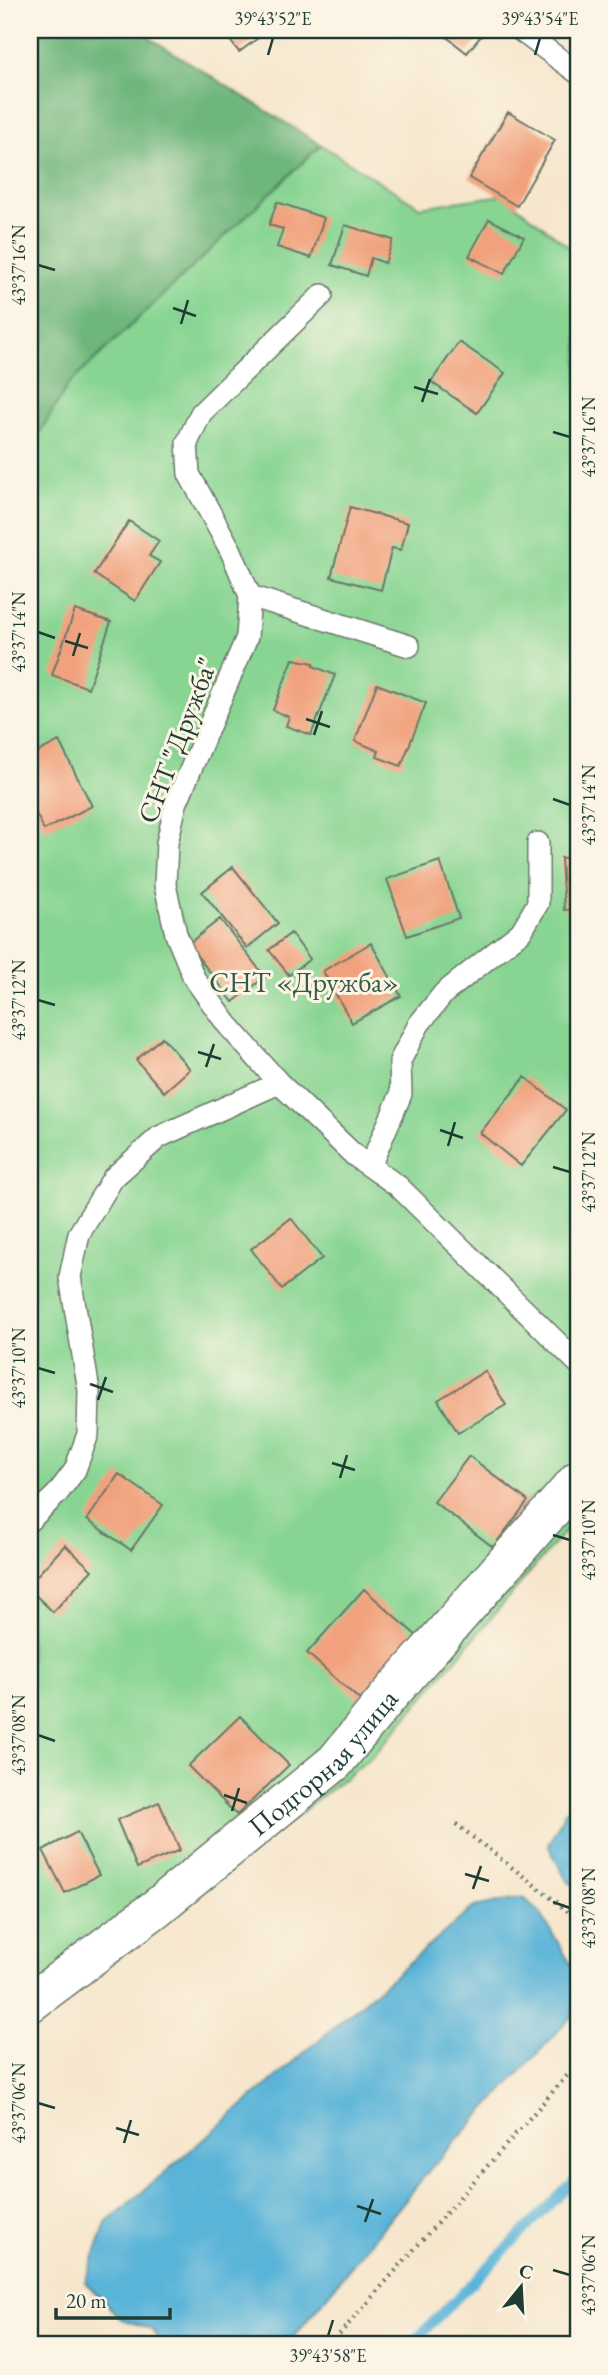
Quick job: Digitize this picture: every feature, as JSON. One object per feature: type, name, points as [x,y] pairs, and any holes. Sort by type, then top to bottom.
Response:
[{"type":"street","name":"Подгорная улица","points":[[30,2003],[155,1909],[335,1762],[388,1697],[578,1480]]},
{"type":"lane","points":[[520,30],[578,73]]},
{"type":"lane","name":"СНТ \"Дружба\"","points":[[322,295],[201,413],[187,443],[189,474],[231,551],[250,596],[247,637],[176,804],[167,843],[165,886],[176,934],[194,978],[227,1024],[279,1083],[355,1156],[398,1186],[578,1363]]},
{"type":"lane","points":[[250,596],[409,646]]},
{"type":"lane","points":[[370,1166],[401,1094],[400,1061],[419,1024],[444,993],[521,932],[538,903],[538,843]]},
{"type":"lane","points":[[30,1520],[57,1494],[75,1470],[88,1434],[89,1391],[70,1277],[79,1234],[113,1178],[159,1137],[279,1083]]},
{"type":"path","points":[[456,1824],[578,1919]]},
{"type":"path","points":[[330,2345],[578,2063]]},
{"type":"green space","points":[[30,30],[137,30],[321,145],[68,385],[30,449]]},
{"type":"green space","name":"СНТ «Дружба»","points":[[321,145],[420,207],[503,195],[578,254],[578,1516],[373,1756],[30,2026],[30,449],[68,385]]},
{"type":"water","points":[[578,1800],[578,1889],[566,1879],[548,1845],[565,1812]]},
{"type":"water","points":[[523,1897],[540,1913],[578,1976],[572,2016],[431,2168],[287,2345],[164,2345],[151,2329],[121,2319],[85,2282],[106,2223],[474,1907]]},
{"type":"building","points":[[222,30],[269,30],[239,52]]},
{"type":"building","points":[[438,30],[486,30],[467,53]]},
{"type":"building","points":[[508,112],[555,140],[517,206],[469,178]]},
{"type":"building","points":[[277,202],[324,218],[311,258],[277,247],[283,229],[269,225]]},
{"type":"building","points":[[489,219],[524,237],[504,274],[469,256]]},
{"type":"building","points":[[345,225],[393,240],[385,263],[371,258],[366,276],[332,265]]},
{"type":"building","points":[[459,342],[505,373],[477,413],[431,382]]},
{"type":"building","points":[[350,507],[408,523],[401,550],[392,548],[381,590],[331,577]]},
{"type":"building","points":[[129,521],[159,541],[149,556],[160,562],[135,601],[94,574]]},
{"type":"building","points":[[75,610],[111,622],[88,688],[52,675]]},
{"type":"building","points":[[293,659],[314,663],[313,666],[335,675],[311,735],[286,726],[289,717],[273,710]]},
{"type":"building","points":[[377,684],[426,703],[401,766],[377,757],[379,751],[355,741]]},
{"type":"building","points":[[59,741],[92,806],[44,830],[30,801],[30,756]]},
{"type":"building","points":[[578,857],[578,909],[564,910],[561,858]]},
{"type":"building","points":[[440,861],[459,918],[407,936],[387,879]]},
{"type":"building","points":[[233,867],[278,923],[247,948],[202,892]]},
{"type":"building","points":[[220,919],[265,977],[233,1002],[188,944]]},
{"type":"building","points":[[291,933],[310,959],[289,975],[269,950]]},
{"type":"building","points":[[371,943],[401,996],[352,1023],[323,971]]},
{"type":"building","points":[[162,1037],[190,1069],[164,1092],[136,1060]]},
{"type":"building","points":[[525,1077],[566,1110],[521,1166],[480,1133]]},
{"type":"building","points":[[291,1218],[322,1258],[282,1289],[251,1249]]},
{"type":"building","points":[[485,1371],[506,1405],[458,1433],[438,1400]]},
{"type":"building","points":[[469,1456],[528,1501],[493,1547],[434,1502]]},
{"type":"building","points":[[119,1474],[163,1505],[131,1550],[87,1520]]},
{"type":"building","points":[[65,1545],[92,1570],[53,1612],[30,1590],[30,1583]]},
{"type":"building","points":[[364,1589],[418,1637],[361,1701],[307,1653]]},
{"type":"building","points":[[240,1716],[289,1765],[237,1815],[188,1766]]},
{"type":"building","points":[[159,1802],[180,1850],[137,1868],[117,1820]]},
{"type":"building","points":[[77,1832],[99,1875],[65,1893],[43,1850]]},
{"type":"waterway","points":[[410,2345],[578,2177]]}]
